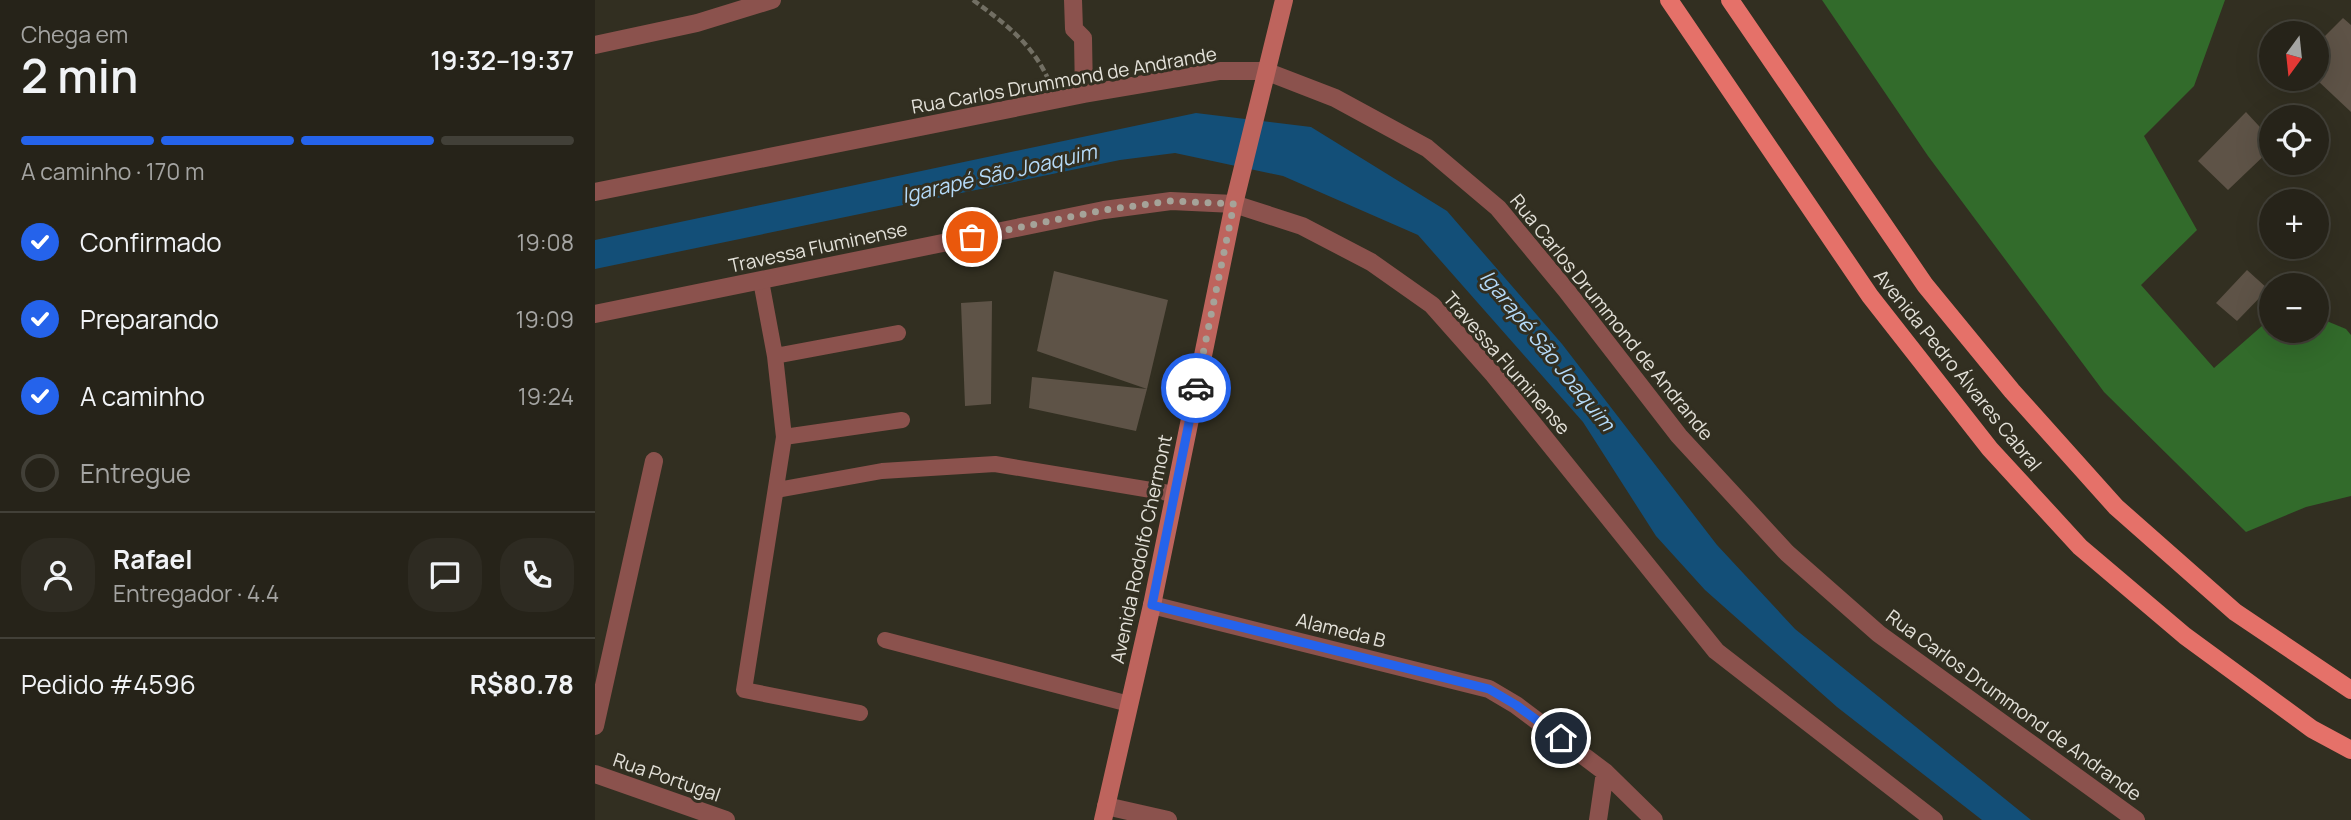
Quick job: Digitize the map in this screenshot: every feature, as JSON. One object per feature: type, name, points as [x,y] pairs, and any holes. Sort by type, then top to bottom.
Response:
[{"type":"main road","name":"Avenida Rodolfo Chermont","points":[[1105,813],[1152,605],[1234,204],[1283,0]]},
{"type":"main road","name":"Avenida Pedro Álvares Cabral","points":[[1669,0],[1870,296],[1990,449],[2080,547],[2185,636],[2312,729],[2351,750]]},
{"type":"main road","name":"Avenida Pedro Álvares Cabral","points":[[1730,0],[1925,285],[2012,391],[2107,497],[2235,612],[2351,690]]},
{"type":"street","points":[[595,45],[697,23],[772,0]]},
{"type":"street","points":[[1073,0],[1074,29],[1083,38],[1084,94]]},
{"type":"street","name":"Rua Carlos Drummond de Andrande","points":[[595,192],[1084,94],[1220,71],[1265,71],[1335,98],[1427,148],[1498,208],[1566,290],[1679,436],[1787,553],[1879,634],[2136,820]]},
{"type":"street","name":"Travessa Fluminense","points":[[595,314],[1104,210],[1171,201],[1234,204],[1302,226],[1371,262],[1433,305],[1493,375],[1716,651],[1934,820]]},
{"type":"street","points":[[595,726],[654,461]]},
{"type":"street","name":"Alameda B","points":[[1152,605],[1489,689],[1516,705],[1605,772],[1654,820]]},
{"type":"street","points":[[1598,820],[1605,772]]},
{"type":"street","name":"Rua Portugal","points":[[595,774],[726,820]]},
{"type":"street","points":[[1105,813],[1168,820]]},
{"type":"lane","points":[[761,281],[775,356],[784,437],[744,690],[860,713]]},
{"type":"lane","points":[[775,356],[898,333]]},
{"type":"lane","points":[[784,437],[902,419]]},
{"type":"lane","points":[[777,490],[882,471],[995,464],[1175,494]]},
{"type":"lane","points":[[885,640],[1129,704]]},
{"type":"path","points":[[974,0],[1003,22],[1038,58],[1049,82],[1051,101]]},
{"type":"green space","points":[[1822,0],[2225,0],[2194,86],[2144,136],[2197,230],[2141,285],[2214,368],[2259,329],[2259,343],[2329,343],[2329,322],[2346,329],[2351,335],[2351,496],[2306,507],[2246,532],[2104,392],[1928,156]]},
{"type":"water","name":"Igarapé São Joaquim","points":[[1196,113],[1311,127],[1447,211],[1562,344],[1717,545],[1795,629],[2031,820],[1982,820],[1837,707],[1705,590],[1656,536],[1583,422],[1418,235],[1283,176],[1175,153],[1120,160],[595,269],[595,240]]},
{"type":"building","points":[[2343,18],[2351,25],[2351,112],[2329,91],[2329,32]]},
{"type":"building","points":[[2246,112],[2259,126],[2259,160],[2228,190],[2198,161]]},
{"type":"building","points":[[2247,270],[2259,281],[2259,298],[2237,321],[2216,303]]},
{"type":"building","points":[[1054,271],[1168,300],[1147,389],[1037,351]]},
{"type":"building","points":[[992,301],[991,404],[965,406],[961,303]]},
{"type":"building","points":[[1032,377],[1147,389],[1136,431],[1029,408]]},
{"type":"way so far","points":[[972,237],[1104,210],[1171,201],[1234,204],[1196,388]]},
{"type":"route","points":[[1196,388],[1152,605],[1489,689],[1561,738]]}]
